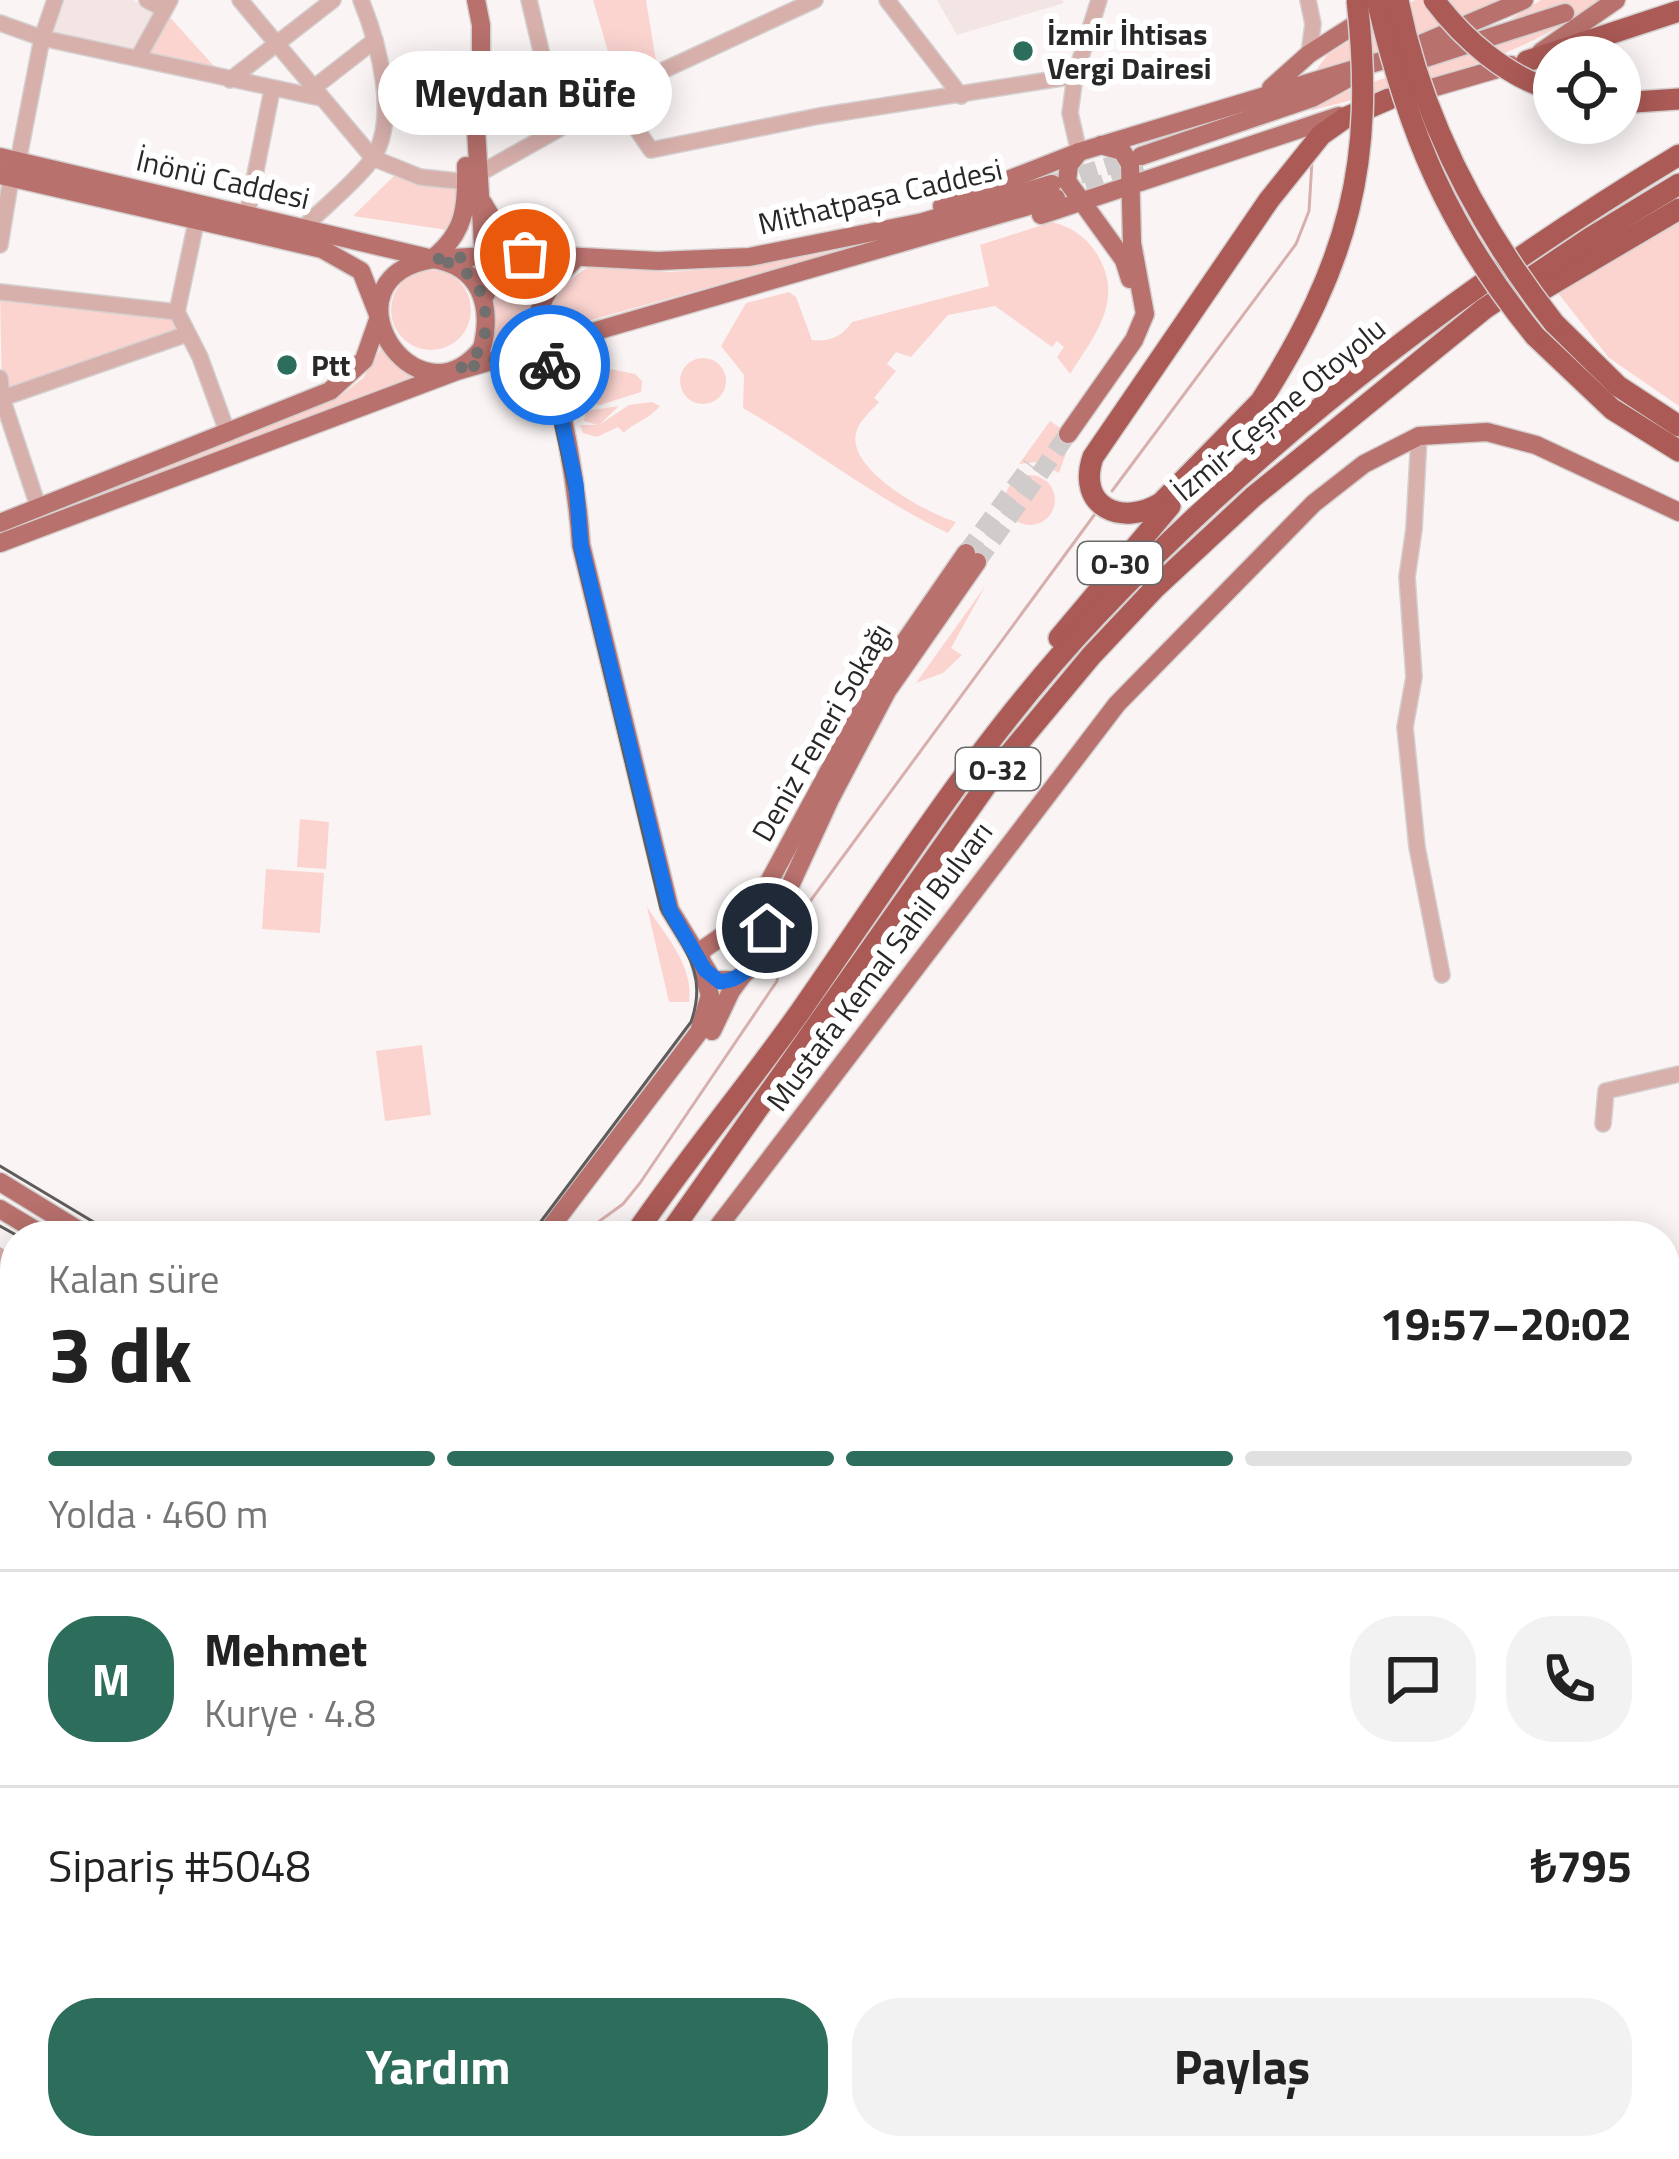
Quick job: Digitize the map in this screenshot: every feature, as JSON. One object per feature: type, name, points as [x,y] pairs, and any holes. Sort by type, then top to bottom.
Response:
[{"type":"highway","name":"O-30","points":[[992,735],[1089,599],[1261,401],[1324,291],[1352,206],[1364,126],[1353,0]]},
{"type":"highway","points":[[1377,0],[1398,83],[1437,188],[1468,243],[1599,398],[1679,451]]},
{"type":"highway","points":[[1396,0],[1437,129],[1544,329],[1679,426]]},
{"type":"highway","points":[[1434,0],[1497,61],[1533,82]]},
{"type":"highway","points":[[1527,61],[1679,11]]},
{"type":"highway","points":[[1261,401],[1147,512],[1114,513],[1093,493],[1089,476],[1093,458],[1268,200],[1321,135],[1345,118],[1389,99]]},
{"type":"highway","points":[[1641,102],[1679,99]]},
{"type":"highway","name":"İzmir-Çeşme Otoyolu","points":[[645,1221],[801,1010],[992,735],[1094,618],[1245,469],[1458,299],[1679,154]]},
{"type":"highway","name":"İzmir-Çeşme Otoyolu","points":[[679,1221],[1002,763],[1155,588],[1253,497],[1499,298],[1679,184]]},
{"type":"highway","points":[[1407,372],[1679,209]]},
{"type":"main road","points":[[466,0],[473,51],[466,100],[472,179],[503,237],[525,254]]},
{"type":"main road","points":[[0,523],[330,392],[364,361],[388,282],[404,267],[433,259],[462,225],[472,179],[481,80],[476,0]]},
{"type":"main road","points":[[1352,27],[1353,0]]},
{"type":"main road","points":[[1259,97],[1309,54],[1396,0]]},
{"type":"main road","points":[[1312,98],[1381,61],[1525,0]]},
{"type":"main road","points":[[1565,13],[1312,98],[1142,163],[1527,61],[1616,0]]},
{"type":"main road","points":[[795,250],[933,209],[1079,152],[1381,61]]},
{"type":"main road","points":[[745,286],[966,236],[1084,203],[1389,99]]},
{"type":"main road","points":[[1064,431],[1129,332],[1135,309],[1131,172],[1127,157],[1114,147],[1101,145]]},
{"type":"main road","points":[[1079,152],[1069,165],[1067,181],[1137,284]]},
{"type":"main road","name":"İnönü Caddesi","points":[[7,168],[247,215],[433,259]]},
{"type":"main road","name":"İnönü Caddesi","points":[[7,168],[332,253],[361,272],[379,317]]},
{"type":"main road","points":[[1132,243],[1139,202],[1151,187],[1177,172]]},
{"type":"main road","name":"Mithatpaşa Caddesi","points":[[433,259],[525,254],[575,260],[701,260],[795,250],[1054,191],[458,371]]},
{"type":"main road","points":[[0,543],[458,371],[482,348],[487,306],[480,198]]},
{"type":"main road","points":[[433,259],[462,268],[473,278],[487,306]]},
{"type":"main road","points":[[575,260],[544,296],[537,326],[539,346],[552,371],[576,484],[581,545],[670,910],[700,963],[720,982],[736,980],[751,968],[751,944],[725,936]]},
{"type":"main road","points":[[379,317],[390,346],[410,365],[431,373],[458,371]]},
{"type":"main road","name":"Mustafa Kemal Sahil Bulvarı","points":[[722,1221],[1118,704],[1314,503],[1364,464],[1419,436],[1475,432],[1512,437],[1679,512]]},
{"type":"main road","name":"Deniz Feneri Sokağı","points":[[570,1221],[686,1072],[731,992],[751,968],[830,799],[887,692],[971,557],[877,682],[750,917],[702,950],[700,963]]},
{"type":"main road","points":[[555,1221],[698,1032],[710,995],[700,963]]},
{"type":"main road","points":[[0,1182],[64,1221]]},
{"type":"street","points":[[0,245],[7,168],[55,0]]},
{"type":"street","points":[[138,58],[167,5],[148,0]]},
{"type":"street","points":[[240,0],[373,158],[420,177],[472,179],[662,71],[815,0]]},
{"type":"street","points":[[230,80],[333,0]]},
{"type":"street","points":[[303,227],[373,158],[386,90],[361,0]]},
{"type":"street","points":[[529,0],[559,127]]},
{"type":"street","points":[[887,0],[962,96]]},
{"type":"street","points":[[1079,152],[1070,113],[1075,76],[1099,0]]},
{"type":"street","points":[[1308,0],[1313,24],[1309,54]]},
{"type":"street","points":[[0,23],[42,38],[272,90],[318,92],[375,40]]},
{"type":"street","points":[[615,98],[651,151],[819,116],[1075,76]]},
{"type":"street","points":[[247,215],[272,90]]},
{"type":"street","points":[[196,218],[177,312],[229,434]]},
{"type":"street","points":[[0,292],[177,312]]},
{"type":"street","points":[[1,399],[188,334]]},
{"type":"street","points":[[0,378],[1,399],[38,506]]},
{"type":"street","points":[[1419,436],[1414,529],[1408,554],[1414,677],[1405,743],[1417,847],[1442,975]]},
{"type":"street","points":[[1603,1124],[1606,1091],[1679,1074]]},
{"type":"shaded area","points":[[61,0],[133,0],[156,13],[135,49],[48,33]]},
{"type":"shaded area","points":[[593,0],[646,0],[657,67],[618,86]]},
{"type":"shaded area","points":[[937,0],[1062,0],[1064,3],[957,35]]},
{"type":"shaded area","points":[[1415,0],[1498,0],[1346,67],[1312,76],[1327,55]]},
{"type":"shaded area","points":[[1541,0],[1599,0],[1567,22],[1497,56],[1309,111],[1347,91],[1569,6],[1510,19]]},
{"type":"shaded area","points":[[167,14],[222,75],[146,55]]},
{"type":"shaded area","points":[[397,173],[464,184],[454,231],[353,216]]},
{"type":"shaded area","points":[[1052,222],[1088,243],[1105,271],[1108,287],[1103,317],[1070,374],[1057,357],[1064,347],[1057,341],[1052,347],[995,306],[948,315],[911,357],[896,352],[887,364],[896,371],[874,398],[879,402],[856,433],[857,447],[876,475],[909,500],[956,522],[948,533],[895,505],[743,408],[744,375],[721,346],[746,303],[789,292],[796,297],[812,340],[829,339],[852,322],[989,286],[980,245]]},
{"type":"shaded area","points":[[1679,222],[1679,406],[1609,358],[1558,293]]},
{"type":"shaded area","points":[[851,248],[555,330],[551,326],[552,307],[560,291],[589,267],[670,272],[752,266]]},
{"type":"shaded area","points":[[493,265],[557,267],[533,300],[530,336],[489,348]]},
{"type":"shaded area","points":[[431,270],[459,282],[471,310],[459,338],[431,350],[403,338],[391,310],[403,282]]},
{"type":"shaded area","points":[[0,292],[177,312],[187,334],[2,398]]},
{"type":"shaded area","points":[[383,345],[395,361],[418,377],[0,539],[0,532],[336,399],[363,378]]},
{"type":"shaded area","points":[[703,358],[719,365],[726,381],[719,397],[703,404],[687,397],[680,381],[687,365]]},
{"type":"shaded area","points":[[600,367],[635,374],[642,381],[641,392],[600,405],[573,401],[566,386],[571,375]]},
{"type":"shaded area","points":[[652,402],[660,406],[624,433],[618,427],[597,437],[583,433],[580,425],[597,425],[584,421],[586,411],[619,406],[599,425],[629,405]]},
{"type":"shaded area","points":[[1050,421],[1072,436],[1059,473],[1038,462],[1019,464]]},
{"type":"shaded area","points":[[1030,475],[1048,482],[1055,500],[1048,518],[1030,525],[1012,518],[1005,500],[1012,482]]},
{"type":"shaded area","points":[[986,585],[951,648],[962,655],[943,673],[916,683]]},
{"type":"shaded area","points":[[300,819],[329,822],[326,869],[297,867]]},
{"type":"shaded area","points":[[266,869],[324,873],[320,933],[262,929]]},
{"type":"shaded area","points":[[647,907],[683,964],[689,1002],[669,1002]]},
{"type":"shaded area","points":[[422,1045],[431,1115],[385,1121],[376,1051]]},
{"type":"waterway","points":[[1112,491],[1296,244],[1309,211],[1312,161]]},
{"type":"waterway","points":[[600,1221],[623,1204],[640,1183],[777,981],[786,934],[1095,514]]},
{"type":"tunnel","points":[[1054,183],[1141,156]]},
{"type":"tunnel","points":[[1061,197],[1144,170]]},
{"type":"tunnel","points":[[977,562],[1068,434]]},
{"type":"tunnel","points":[[966,553],[1031,465]]},
{"type":"tram line","points":[[541,1221],[691,1022],[697,990],[686,950],[661,909],[575,549],[571,495],[546,382]]},
{"type":"tram line","points":[[0,1166],[92,1221]]},
{"type":"way so far","points":[[525,254],[433,259],[462,268],[473,278],[487,306],[482,348],[458,371],[539,346],[550,365]]},
{"type":"place","name":"İzmir İhtisas Vergi Dairesi","points":[[1023,51]]},
{"type":"place","name":"Meydan Büfe","points":[[525,254]]},
{"type":"place","name":"Ptt","points":[[287,365]]},
{"type":"route","points":[[550,365],[576,484],[581,545],[670,910],[705,970],[720,982],[736,980],[751,968],[767,928]]}]
